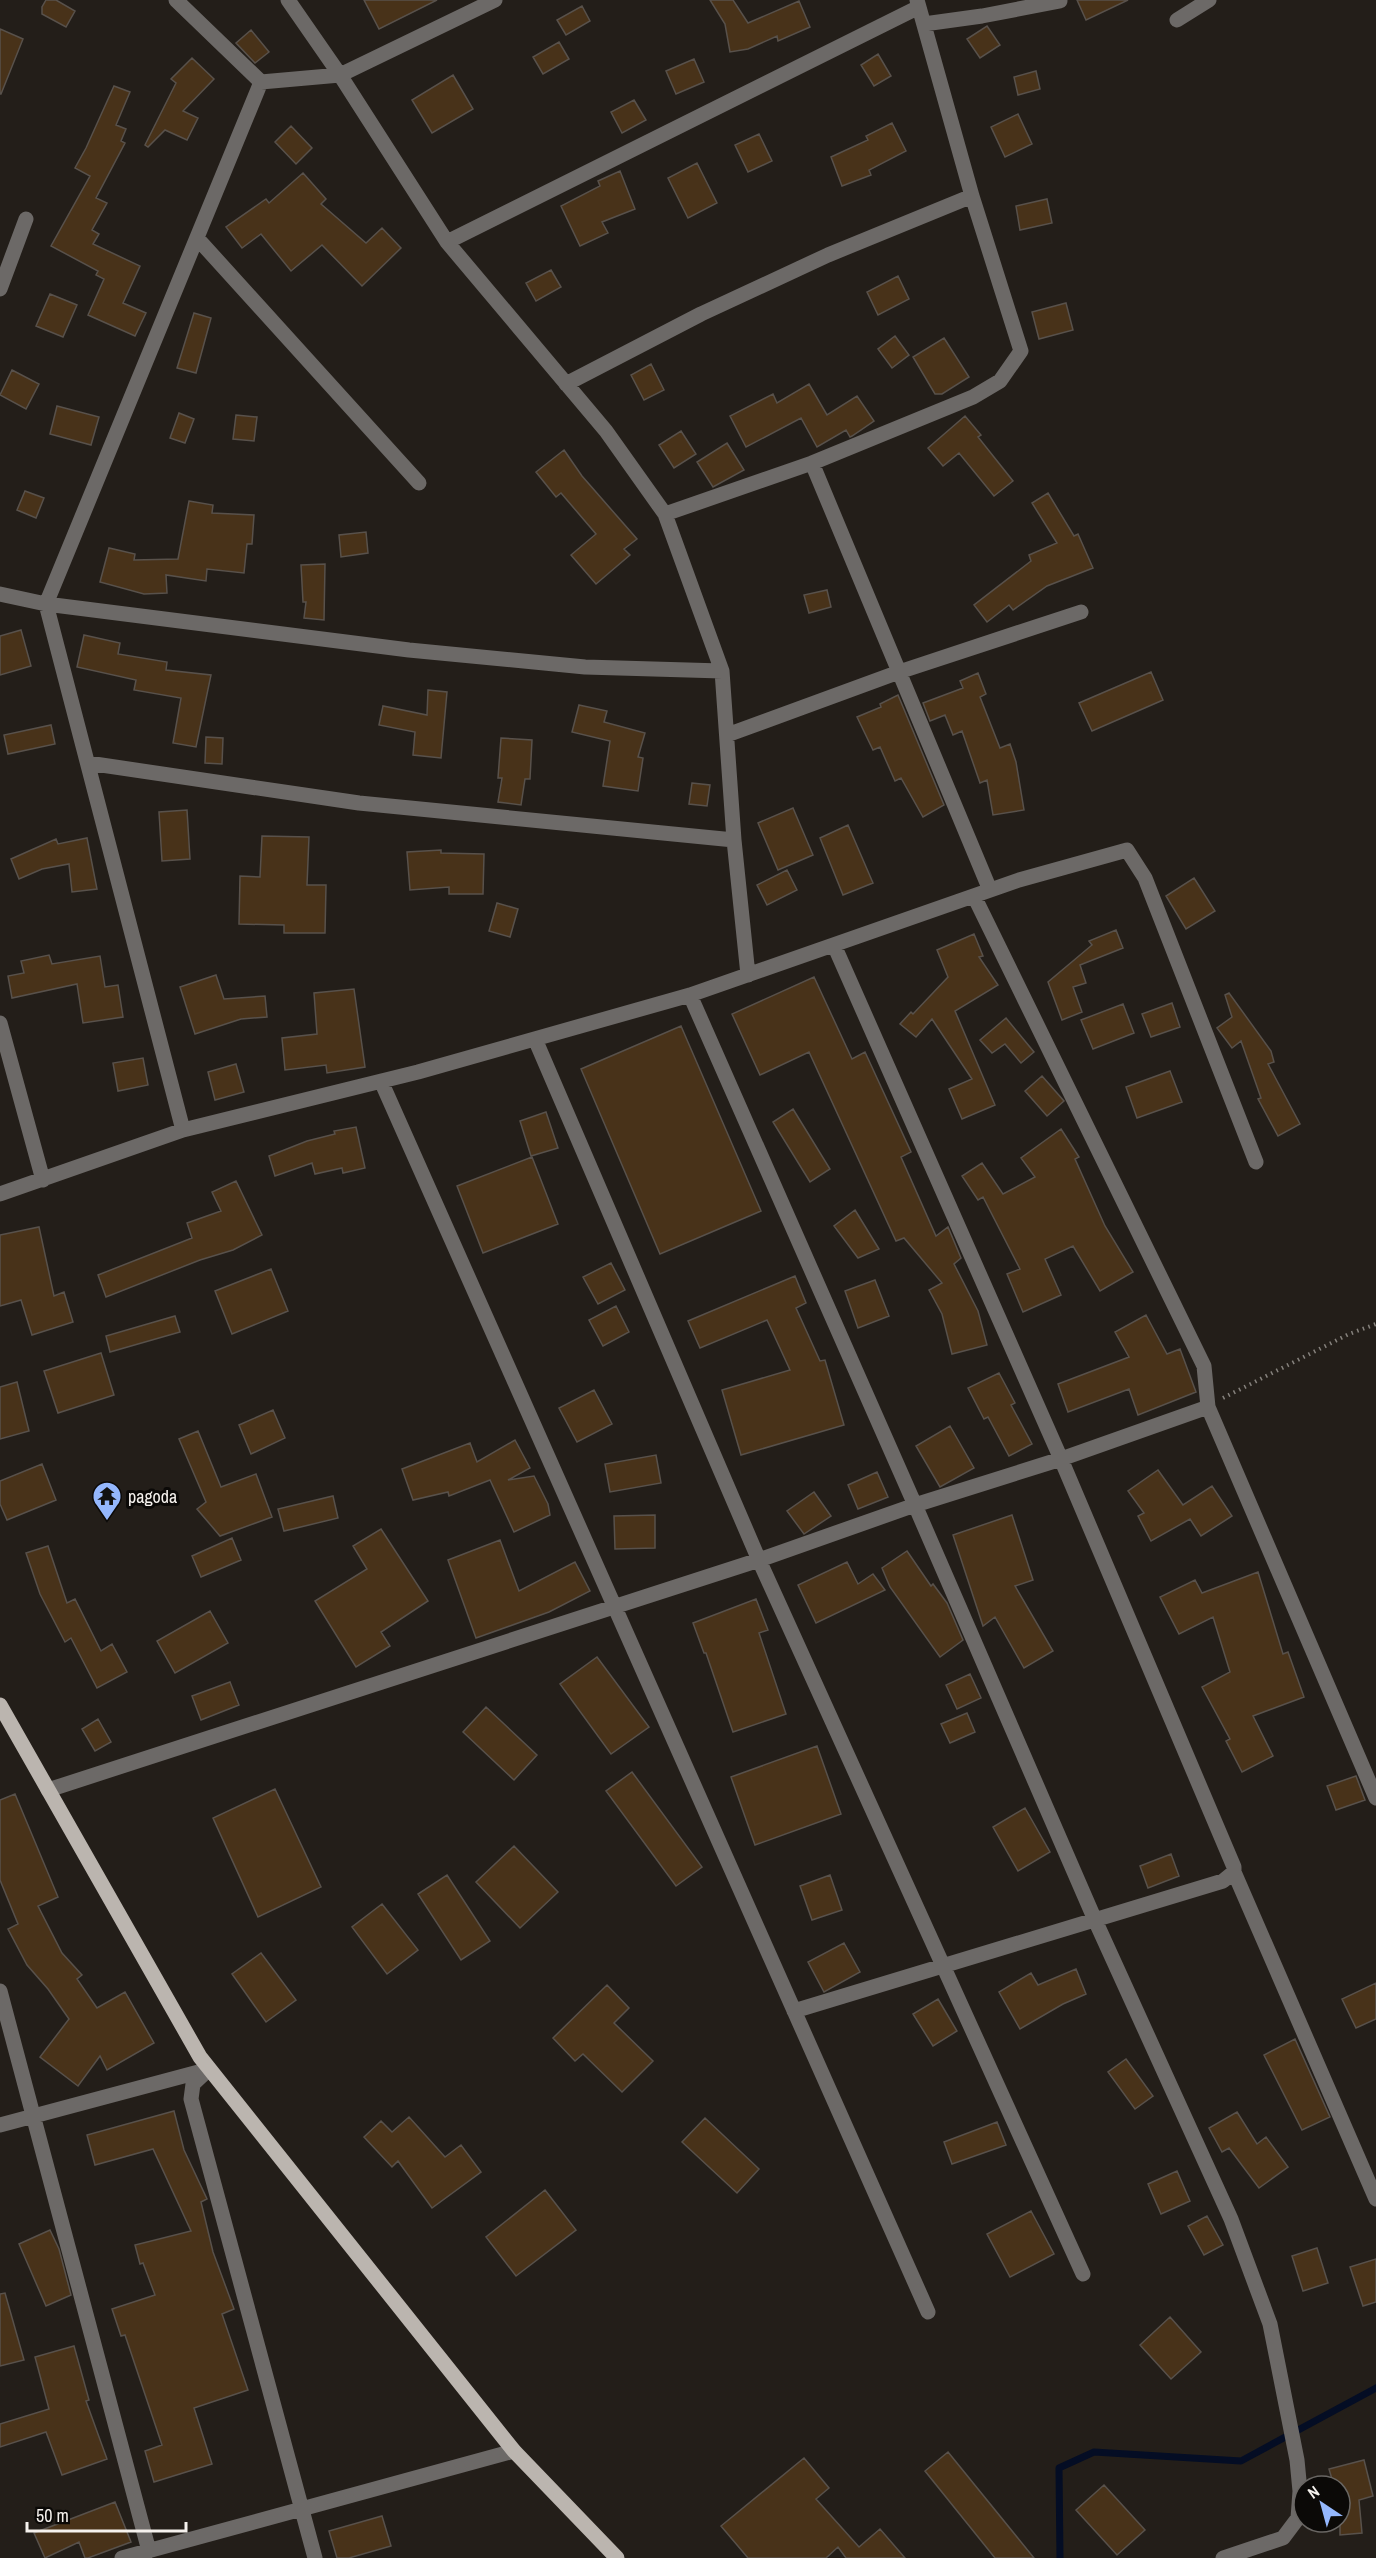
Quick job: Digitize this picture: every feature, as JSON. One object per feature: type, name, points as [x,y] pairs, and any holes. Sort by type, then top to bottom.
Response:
[{"type":"main road","points":[[0,1705],[200,2057],[514,2451],[617,2558]]},
{"type":"street","points":[[176,0],[261,82],[340,75],[495,0]]},
{"type":"street","points":[[288,0],[340,75],[447,242],[606,431],[665,514],[722,671],[734,840],[748,975]]},
{"type":"street","points":[[1177,20],[1209,0]]},
{"type":"street","points":[[924,24],[1060,1]]},
{"type":"street","points":[[447,242],[918,3],[972,196],[1021,351],[1000,381],[973,397],[812,463],[665,514]]},
{"type":"street","points":[[183,1130],[46,604],[261,82]]},
{"type":"street","points":[[566,384],[701,314],[828,255],[972,196]]},
{"type":"street","points":[[0,289],[26,219]]},
{"type":"street","points":[[197,238],[419,483]]},
{"type":"street","points":[[812,463],[990,890]]},
{"type":"street","points":[[0,594],[46,604],[421,651],[585,667],[722,671]]},
{"type":"street","points":[[727,735],[899,672],[1081,612]]},
{"type":"street","points":[[88,763],[359,803],[734,840]]},
{"type":"street","points":[[0,1194],[183,1130],[381,1081],[690,995],[1019,880],[1127,850],[1145,878],[1256,1162]]},
{"type":"street","points":[[974,896],[1200,1356],[1204,1366],[1208,1407],[1376,1798]]},
{"type":"street","points":[[834,945],[1061,1459],[1234,1867],[1234,1872],[1376,2199]]},
{"type":"street","points":[[690,995],[1095,1920],[1231,2219],[1270,2324],[1297,2460],[1300,2491],[1298,2518],[1283,2538],[1223,2558]]},
{"type":"street","points":[[0,1023],[43,1180]]},
{"type":"street","points":[[535,1039],[759,1560],[1083,2274]]},
{"type":"street","points":[[381,1081],[928,2312]]},
{"type":"street","points":[[48,1790],[759,1560],[915,1505],[1061,1459],[1208,1407]]},
{"type":"street","points":[[794,2011],[1223,1881],[1234,1872]]},
{"type":"street","points":[[0,1991],[149,2551]]},
{"type":"street","points":[[0,2125],[209,2069]]},
{"type":"street","points":[[209,2069],[193,2084],[190,2099],[315,2558]]},
{"type":"street","points":[[122,2558],[514,2451]]},
{"type":"path","points":[[1208,1407],[1349,1334],[1376,1324]]},
{"type":"building","points":[[46,0],[56,0],[75,11],[66,27],[42,14],[42,7]]},
{"type":"building","points":[[364,0],[437,0],[379,29]]},
{"type":"building","points":[[710,0],[733,0],[748,23],[799,1],[810,27],[778,41],[777,36],[748,49],[730,52],[725,24]]},
{"type":"building","points":[[1077,0],[1128,0],[1086,20]]},
{"type":"building","points":[[582,6],[590,21],[566,35],[557,20]]},
{"type":"building","points":[[987,26],[1000,45],[980,58],[967,39]]},
{"type":"building","points":[[0,29],[23,39],[1,94],[0,94]]},
{"type":"building","points":[[251,30],[269,52],[255,63],[236,43]]},
{"type":"building","points":[[559,42],[569,59],[543,74],[533,57]]},
{"type":"building","points":[[878,54],[891,76],[874,86],[861,65]]},
{"type":"building","points":[[192,58],[214,79],[183,111],[198,118],[187,140],[165,130],[148,147],[145,145],[176,83],[171,79]]},
{"type":"building","points":[[694,59],[704,82],[676,94],[666,71]]},
{"type":"building","points":[[1036,71],[1040,89],[1018,95],[1014,77]]},
{"type":"building","points":[[453,75],[473,109],[432,133],[412,100]]},
{"type":"building","points":[[114,86],[130,92],[116,125],[126,129],[121,141],[125,143],[96,198],[107,203],[92,230],[99,234],[93,244],[140,266],[123,303],[146,313],[135,336],[88,315],[104,279],[96,275],[98,271],[51,246],[90,176],[75,168]]},
{"type":"building","points":[[634,100],[646,120],[622,133],[611,112]]},
{"type":"building","points":[[1018,114],[1032,144],[1005,157],[991,127]]},
{"type":"building","points":[[892,123],[906,151],[869,170],[871,175],[842,186],[831,157],[868,140],[866,136]]},
{"type":"building","points":[[291,126],[312,148],[296,164],[275,142]]},
{"type":"building","points":[[759,134],[772,161],[748,172],[735,145]]},
{"type":"building","points":[[697,163],[717,203],[688,218],[668,178]]},
{"type":"building","points":[[620,171],[635,209],[602,222],[608,233],[580,246],[561,206],[600,186],[598,181]]},
{"type":"building","points":[[303,173],[326,199],[321,204],[366,243],[382,228],[401,248],[362,286],[322,245],[291,271],[261,234],[242,248],[226,227],[266,199],[269,203]]},
{"type":"building","points":[[1047,199],[1052,223],[1020,230],[1016,206]]},
{"type":"building","points":[[551,270],[561,287],[536,301],[526,283]]},
{"type":"building","points":[[898,276],[909,299],[878,315],[867,292]]},
{"type":"building","points":[[50,294],[77,305],[63,337],[36,326]]},
{"type":"building","points":[[1066,303],[1073,330],[1039,339],[1032,312]]},
{"type":"building","points":[[194,313],[211,318],[196,373],[177,368]]},
{"type":"building","points":[[895,336],[909,355],[892,368],[878,349]]},
{"type":"building","points":[[944,338],[969,377],[942,394],[935,394],[913,357]]},
{"type":"building","points":[[651,364],[664,390],[644,400],[631,375]]},
{"type":"building","points":[[12,370],[39,384],[26,409],[0,395]]},
{"type":"building","points":[[809,384],[827,415],[857,396],[874,421],[850,437],[846,430],[817,447],[801,418],[746,447],[730,416],[773,394],[777,403]]},
{"type":"building","points":[[57,406],[99,417],[91,445],[50,434]]},
{"type":"building","points":[[179,413],[194,419],[185,443],[170,438]]},
{"type":"building","points":[[236,415],[257,417],[254,441],[233,439]]},
{"type":"building","points":[[965,416],[981,435],[978,437],[1013,481],[994,496],[959,453],[943,466],[928,448]]},
{"type":"building","points":[[681,431],[696,454],[674,468],[659,445]]},
{"type":"building","points":[[727,443],[744,470],[713,487],[697,462]]},
{"type":"building","points":[[564,450],[582,476],[637,539],[624,549],[630,555],[596,584],[571,555],[596,534],[561,493],[556,497],[536,472]]},
{"type":"building","points":[[25,491],[44,498],[36,518],[17,510]]},
{"type":"building","points":[[1048,493],[1074,536],[1078,534],[1093,568],[1047,586],[1013,610],[1009,605],[987,622],[974,605],[1031,561],[1029,555],[1057,543],[1032,503]]},
{"type":"building","points":[[189,501],[213,505],[212,513],[254,515],[252,544],[247,544],[244,573],[207,569],[206,581],[166,575],[167,593],[144,594],[100,582],[109,548],[135,554],[134,560],[178,559]]},
{"type":"building","points":[[366,532],[368,553],[341,557],[339,535]]},
{"type":"building","points":[[325,564],[324,620],[304,618],[306,602],[303,602],[301,565]]},
{"type":"building","points":[[827,590],[831,607],[809,613],[804,595]]},
{"type":"building","points":[[21,630],[31,666],[0,675],[0,636]]},
{"type":"building","points":[[84,635],[120,643],[118,654],[167,662],[166,670],[211,675],[196,747],[173,743],[181,698],[134,690],[136,680],[77,667]]},
{"type":"building","points":[[1151,672],[1163,700],[1092,731],[1079,703]]},
{"type":"building","points":[[978,673],[986,694],[980,697],[1000,748],[1010,744],[1016,762],[1024,810],[993,815],[987,780],[980,783],[962,731],[953,735],[945,715],[930,721],[923,703],[963,688],[960,681]]},
{"type":"building","points":[[428,690],[447,692],[441,758],[413,755],[415,732],[379,725],[383,706],[427,715]]},
{"type":"building","points":[[898,695],[944,805],[923,817],[901,778],[895,781],[880,747],[873,750],[857,717],[881,707],[880,704]]},
{"type":"building","points":[[579,705],[607,711],[604,722],[645,733],[638,757],[643,758],[638,791],[603,786],[610,741],[572,732]]},
{"type":"building","points":[[51,725],[55,744],[8,754],[4,735]]},
{"type":"building","points":[[206,737],[223,738],[222,764],[205,763]]},
{"type":"building","points":[[501,738],[532,740],[530,779],[525,779],[521,805],[498,802],[502,778],[498,778]]},
{"type":"building","points":[[692,783],[710,785],[707,806],[689,804]]},
{"type":"building","points":[[793,808],[813,855],[778,870],[758,823]]},
{"type":"building","points":[[187,810],[190,859],[162,861],[159,812]]},
{"type":"building","points":[[848,825],[873,883],[843,895],[820,838]]},
{"type":"building","points":[[262,836],[309,837],[307,885],[326,885],[325,933],[284,933],[284,925],[239,924],[240,876],[260,877]]},
{"type":"building","points":[[87,838],[97,889],[72,892],[69,864],[42,869],[19,879],[11,859],[56,839],[58,844]]},
{"type":"building","points":[[441,850],[441,853],[484,854],[483,894],[449,894],[449,887],[410,890],[407,852]]},
{"type":"building","points":[[787,870],[797,890],[767,905],[757,885]]},
{"type":"building","points":[[1194,878],[1215,911],[1186,929],[1166,896]]},
{"type":"building","points":[[497,903],[518,909],[510,937],[489,931]]},
{"type":"building","points":[[1116,930],[1123,948],[1080,965],[1086,983],[1073,987],[1082,1012],[1062,1020],[1048,982],[1092,945],[1089,941]]},
{"type":"building","points":[[974,934],[983,956],[979,957],[998,985],[955,1011],[995,1105],[962,1119],[949,1089],[972,1079],[932,1019],[916,1037],[900,1024],[911,1012],[913,1014],[948,977],[937,950]]},
{"type":"building","points":[[49,955],[52,964],[100,956],[105,987],[118,985],[123,1017],[83,1023],[77,984],[12,998],[8,976],[24,973],[21,961]]},
{"type":"building","points":[[216,975],[224,999],[265,996],[267,1017],[241,1019],[195,1034],[180,987]]},
{"type":"building","points":[[814,977],[852,1059],[865,1052],[911,1152],[901,1157],[936,1236],[948,1227],[961,1258],[954,1264],[978,1311],[987,1345],[952,1354],[942,1314],[929,1290],[942,1283],[904,1238],[896,1241],[809,1052],[760,1075],[732,1014]]},
{"type":"building","points":[[354,989],[365,1067],[327,1073],[326,1065],[285,1070],[282,1038],[317,1034],[314,993]]},
{"type":"building","points":[[1229,993],[1271,1051],[1274,1062],[1268,1064],[1300,1124],[1278,1136],[1258,1099],[1261,1098],[1241,1041],[1232,1048],[1217,1028],[1232,1017],[1225,995]]},
{"type":"building","points":[[1172,1003],[1180,1027],[1151,1037],[1142,1014]]},
{"type":"building","points":[[1123,1004],[1134,1033],[1093,1049],[1081,1020]]},
{"type":"building","points":[[1006,1018],[1034,1052],[1021,1063],[1005,1044],[992,1053],[980,1040]]},
{"type":"building","points":[[681,1026],[761,1211],[660,1254],[581,1069]]},
{"type":"building","points":[[143,1058],[148,1085],[118,1091],[113,1063]]},
{"type":"building","points":[[236,1064],[244,1092],[215,1100],[208,1072]]},
{"type":"building","points":[[1170,1071],[1182,1102],[1137,1118],[1126,1087]]},
{"type":"building","points":[[1042,1076],[1064,1101],[1047,1116],[1025,1091]]},
{"type":"building","points":[[793,1109],[830,1169],[810,1182],[773,1122]]},
{"type":"building","points":[[546,1112],[558,1148],[531,1156],[520,1121]]},
{"type":"building","points":[[356,1127],[365,1168],[343,1173],[342,1168],[315,1174],[312,1163],[275,1176],[269,1156],[307,1141],[335,1134],[334,1131]]},
{"type":"building","points":[[1061,1129],[1079,1157],[1075,1159],[1105,1226],[1133,1272],[1100,1291],[1073,1246],[1045,1259],[1061,1295],[1023,1312],[1007,1274],[1020,1269],[983,1197],[978,1200],[962,1176],[982,1163],[1003,1194],[1035,1177],[1021,1158]]},
{"type":"building","points":[[532,1157],[558,1224],[483,1253],[457,1186]]},
{"type":"building","points":[[236,1181],[262,1235],[233,1250],[200,1260],[106,1297],[98,1275],[192,1238],[187,1223],[221,1211],[212,1192]]},
{"type":"building","points":[[855,1210],[879,1249],[858,1258],[834,1226]]},
{"type":"building","points":[[39,1227],[54,1296],[64,1292],[73,1322],[32,1335],[21,1300],[0,1306],[0,1235]]},
{"type":"building","points":[[611,1263],[625,1290],[598,1304],[583,1277]]},
{"type":"building","points":[[271,1269],[288,1311],[232,1334],[215,1291]]},
{"type":"building","points":[[795,1276],[806,1303],[796,1308],[820,1361],[825,1360],[844,1425],[741,1455],[722,1390],[790,1370],[767,1320],[700,1348],[688,1321]]},
{"type":"building","points":[[875,1280],[889,1316],[858,1328],[845,1291]]},
{"type":"building","points":[[616,1306],[629,1332],[603,1346],[589,1320]]},
{"type":"building","points":[[1146,1315],[1167,1354],[1180,1349],[1196,1392],[1138,1415],[1129,1389],[1068,1412],[1058,1384],[1129,1357],[1115,1332]]},
{"type":"building","points":[[175,1316],[180,1332],[110,1352],[106,1336]]},
{"type":"building","points":[[101,1353],[114,1395],[58,1413],[44,1371]]},
{"type":"building","points":[[999,1373],[1015,1403],[1011,1405],[1032,1444],[1009,1456],[988,1417],[984,1419],[968,1388]]},
{"type":"building","points":[[17,1382],[29,1431],[0,1439],[0,1387]]},
{"type":"building","points":[[594,1390],[612,1424],[577,1442],[559,1408]]},
{"type":"building","points":[[273,1410],[285,1438],[251,1454],[239,1425]]},
{"type":"building","points":[[950,1426],[974,1468],[940,1487],[916,1446]]},
{"type":"building","points":[[198,1431],[221,1487],[256,1474],[272,1517],[220,1536],[197,1509],[206,1502],[179,1439]]},
{"type":"building","points":[[515,1440],[530,1468],[508,1480],[534,1476],[548,1504],[550,1515],[514,1532],[490,1480],[449,1496],[448,1492],[413,1500],[402,1469],[470,1443],[477,1462]]},
{"type":"building","points":[[656,1455],[661,1483],[610,1492],[605,1464]]},
{"type":"building","points":[[42,1464],[56,1500],[7,1520],[0,1504],[0,1481]]},
{"type":"building","points":[[1158,1470],[1183,1505],[1212,1486],[1232,1516],[1201,1536],[1190,1519],[1151,1541],[1138,1516],[1144,1513],[1128,1491]]},
{"type":"building","points":[[877,1472],[888,1497],[858,1509],[848,1485]]},
{"type":"building","points":[[814,1492],[831,1516],[804,1534],[787,1511]]},
{"type":"building","points":[[333,1496],[338,1518],[284,1531],[278,1509]]},
{"type":"building","points":[[655,1515],[655,1548],[615,1549],[614,1516]]},
{"type":"building","points":[[1012,1515],[1033,1580],[1015,1586],[1053,1651],[1024,1668],[995,1617],[983,1626],[953,1535]]},
{"type":"building","points":[[381,1529],[428,1601],[381,1632],[390,1646],[356,1667],[315,1601],[367,1569],[353,1546]]},
{"type":"building","points":[[232,1538],[241,1560],[201,1577],[192,1556]]},
{"type":"building","points":[[500,1540],[519,1591],[575,1562],[590,1591],[549,1612],[476,1638],[448,1560]]},
{"type":"building","points":[[48,1546],[67,1603],[75,1599],[101,1651],[112,1644],[127,1672],[97,1688],[71,1638],[65,1642],[40,1594],[26,1553]]},
{"type":"building","points":[[907,1551],[931,1586],[933,1584],[947,1603],[963,1640],[940,1657],[890,1587],[882,1568]]},
{"type":"building","points":[[847,1562],[858,1584],[873,1574],[885,1590],[816,1623],[798,1585]]},
{"type":"building","points":[[1258,1572],[1283,1654],[1288,1652],[1304,1697],[1253,1716],[1273,1756],[1242,1772],[1226,1741],[1230,1739],[1202,1687],[1230,1672],[1213,1617],[1179,1634],[1160,1597],[1195,1580],[1202,1593]]},
{"type":"building","points":[[756,1599],[768,1630],[759,1633],[786,1714],[733,1732],[706,1653],[704,1653],[693,1623]]},
{"type":"building","points":[[210,1611],[228,1643],[175,1673],[157,1641]]},
{"type":"building","points":[[597,1657],[649,1727],[611,1754],[560,1684]]},
{"type":"building","points":[[970,1674],[981,1698],[957,1709],[946,1685]]},
{"type":"building","points":[[230,1682],[239,1705],[201,1720],[192,1696]]},
{"type":"building","points":[[486,1707],[537,1755],[514,1780],[463,1732]]},
{"type":"building","points":[[967,1713],[975,1732],[950,1743],[941,1724]]},
{"type":"building","points":[[98,1719],[111,1742],[95,1751],[82,1729]]},
{"type":"building","points":[[817,1746],[841,1814],[755,1845],[731,1777]]},
{"type":"building","points":[[632,1772],[702,1867],[676,1886],[606,1791]]},
{"type":"building","points":[[1356,1776],[1365,1800],[1336,1810],[1327,1786]]},
{"type":"building","points":[[275,1789],[321,1887],[258,1917],[213,1818]]},
{"type":"building","points":[[15,1794],[58,1897],[38,1906],[62,1953],[82,1975],[77,1979],[97,2008],[125,1992],[154,2043],[107,2070],[100,2056],[78,2086],[40,2057],[69,2019],[48,1989],[27,1965],[8,1929],[18,1924],[0,1880],[0,1800]]},
{"type":"building","points":[[1025,1808],[1050,1852],[1018,1871],[993,1827]]},
{"type":"building","points":[[514,1846],[558,1892],[520,1928],[476,1882]]},
{"type":"building","points":[[1171,1854],[1179,1876],[1148,1888],[1140,1866]]},
{"type":"building","points":[[447,1875],[490,1941],[461,1960],[418,1894]]},
{"type":"building","points":[[830,1875],[842,1910],[812,1920],[800,1886]]},
{"type":"building","points":[[382,1904],[418,1950],[387,1974],[352,1927]]},
{"type":"building","points":[[844,1943],[860,1972],[824,1992],[808,1962]]},
{"type":"building","points":[[261,1953],[296,2000],[266,2022],[232,1974]]},
{"type":"building","points":[[1076,1969],[1086,1994],[1063,2004],[1020,2029],[999,1992],[1031,1973],[1038,1985]]},
{"type":"building","points":[[1376,1983],[1376,2019],[1356,2028],[1342,1999]]},
{"type":"building","points":[[607,1985],[629,2008],[614,2023],[653,2061],[622,2092],[583,2054],[575,2061],[553,2038]]},
{"type":"building","points":[[938,1999],[957,2031],[933,2046],[913,2014]]},
{"type":"building","points":[[1295,2039],[1330,2117],[1302,2130],[1264,2055]]},
{"type":"building","points":[[1126,2059],[1153,2096],[1135,2109],[1108,2072]]},
{"type":"building","points":[[174,2111],[184,2150],[207,2199],[201,2202],[213,2252],[234,2309],[222,2314],[248,2390],[194,2408],[212,2464],[154,2482],[145,2451],[162,2445],[125,2335],[121,2336],[112,2309],[155,2295],[143,2263],[140,2264],[135,2245],[191,2231],[153,2149],[95,2165],[87,2135]]},
{"type":"building","points":[[1237,2112],[1257,2144],[1266,2137],[1288,2167],[1259,2188],[1229,2148],[1222,2152],[1209,2128]]},
{"type":"building","points":[[409,2117],[445,2157],[461,2145],[481,2172],[432,2208],[398,2161],[392,2167],[364,2137],[381,2121],[392,2132]]},
{"type":"building","points":[[705,2118],[759,2169],[737,2193],[682,2142]]},
{"type":"building","points":[[997,2122],[1006,2145],[952,2164],[944,2142]]},
{"type":"building","points":[[1177,2171],[1190,2201],[1161,2214],[1148,2184]]},
{"type":"building","points":[[545,2190],[576,2230],[516,2276],[486,2237]]},
{"type":"building","points":[[1031,2211],[1054,2254],[1010,2277],[987,2234]]},
{"type":"building","points":[[1207,2216],[1223,2245],[1204,2255],[1188,2226]]},
{"type":"building","points":[[50,2230],[59,2249],[71,2295],[46,2306],[19,2244]]},
{"type":"building","points":[[1317,2248],[1328,2283],[1303,2291],[1292,2256]]},
{"type":"building","points":[[1376,2259],[1376,2302],[1363,2306],[1350,2267]]},
{"type":"building","points":[[5,2293],[24,2360],[0,2366],[0,2294]]},
{"type":"building","points":[[1170,2317],[1201,2352],[1171,2379],[1140,2345]]},
{"type":"building","points":[[74,2346],[89,2400],[86,2401],[107,2459],[62,2475],[46,2432],[0,2447],[0,2424],[49,2409],[35,2357]]},
{"type":"building","points":[[948,2452],[1034,2558],[995,2558],[925,2471]]},
{"type":"building","points":[[804,2458],[829,2488],[816,2499],[859,2547],[880,2529],[905,2558],[846,2558],[838,2547],[826,2558],[748,2558],[721,2526]]},
{"type":"building","points":[[1364,2460],[1373,2496],[1359,2500],[1362,2533],[1352,2534],[1352,2474],[1330,2474],[1329,2469]]},
{"type":"building","points":[[1104,2485],[1145,2530],[1117,2555],[1076,2510]]},
{"type":"building","points":[[115,2502],[131,2542],[85,2558],[79,2542],[45,2558],[34,2533]]},
{"type":"building","points":[[382,2516],[391,2546],[349,2558],[337,2558],[329,2531]]},
{"type":"waterway","points":[[1060,2558],[1059,2468],[1094,2452],[1241,2461],[1376,2388]]},
{"type":"place","name":"pagoda","points":[[107,1522]]}]
